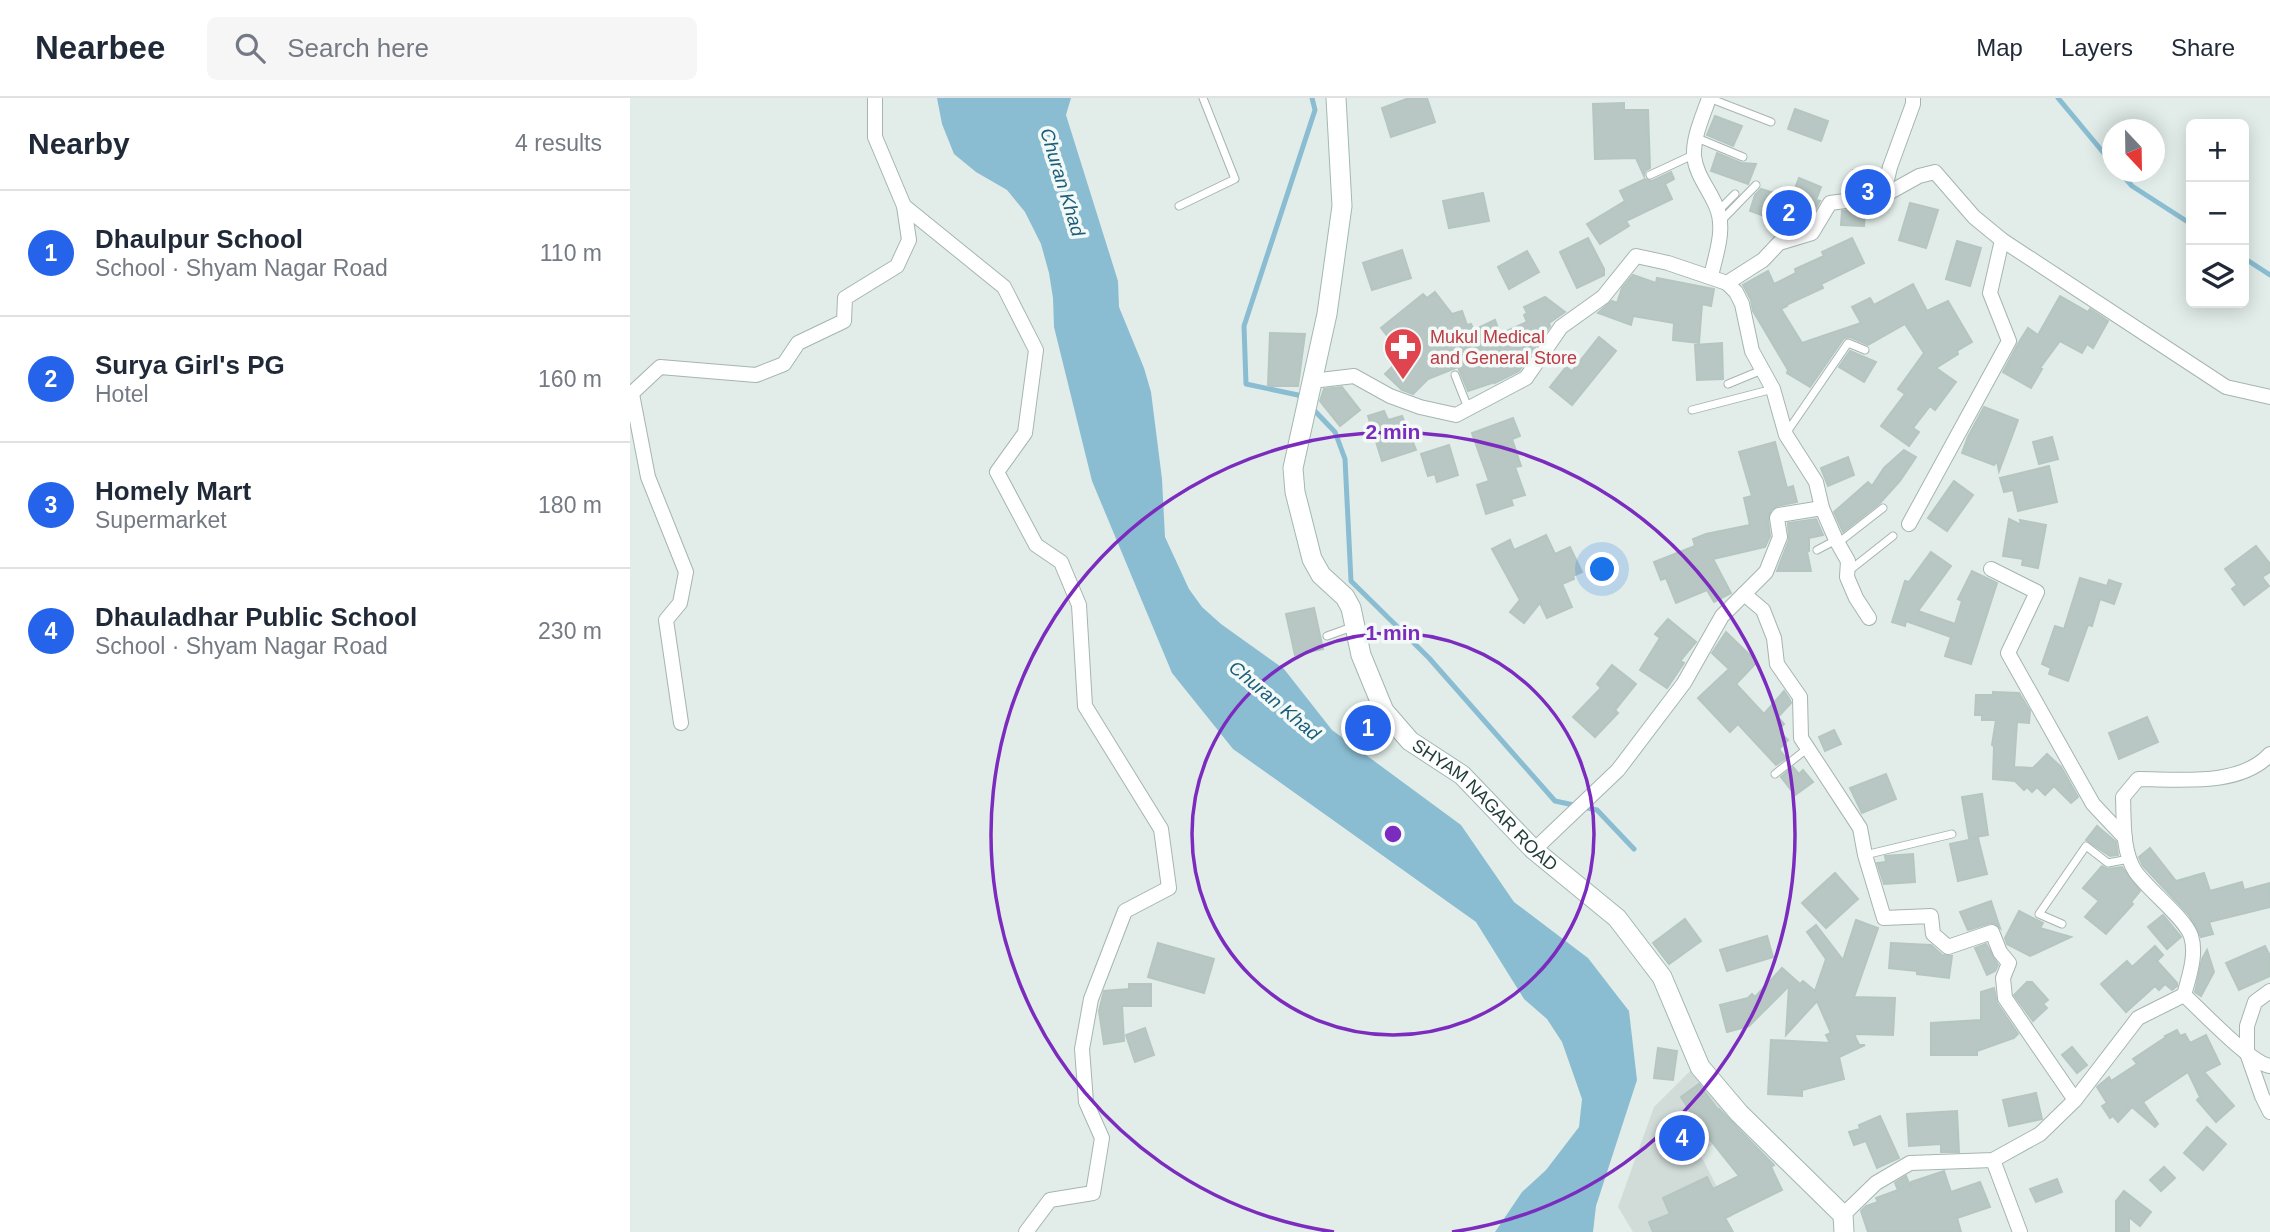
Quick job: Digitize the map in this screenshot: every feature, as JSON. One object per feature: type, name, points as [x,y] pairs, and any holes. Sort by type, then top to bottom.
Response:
[{"type":"street","points":[[681,723],[666,620],[680,603],[686,572],[648,477],[631,394],[660,367],[756,375],[784,363],[798,342],[844,321],[845,298],[897,266],[909,240],[904,206],[876,137],[875,98]]},
{"type":"street","name":"SHYAM NAGAR ROAD","points":[[1336,98],[1342,206],[1328,314],[1293,468],[1295,492],[1315,568],[1345,597],[1351,608],[1361,654],[1378,700],[1396,726],[1410,741],[1462,775],[1534,850],[1618,918],[1662,977],[1700,1067],[1739,1113],[1844,1223]]},
{"type":"street","points":[[1709,98],[1696,138],[1694,154],[1696,170],[1719,217],[1720,235],[1711,276]]},
{"type":"street","points":[[1882,196],[1913,98]]},
{"type":"street","points":[[1727,283],[1763,260],[1779,243],[1812,233],[1830,203],[1882,196],[1919,176],[1935,172],[1974,217],[2002,240],[2226,387],[2270,397]]},
{"type":"street","points":[[904,206],[1004,287],[1036,350],[1025,433],[997,472],[1036,545],[1061,562],[1079,605],[1085,706],[1161,829],[1169,888],[1125,911],[1091,999],[1082,1049],[1086,1102],[1102,1138],[1093,1193],[1050,1200],[1026,1232]]},
{"type":"street","points":[[1909,524],[2009,341],[1990,293],[2002,240]]},
{"type":"street","points":[[1312,381],[1353,376],[1390,396],[1420,407],[1456,415],[1526,378],[1561,327],[1603,297],[1636,256],[1711,276],[1727,283],[1742,304],[1752,351],[1773,389],[1784,431],[1816,482],[1822,508],[1847,561],[1847,572],[1856,598],[1869,618]]},
{"type":"street","points":[[1534,850],[1618,770],[1684,683],[1722,616],[1766,572],[1780,537],[1777,518],[1779,514],[1822,508]]},
{"type":"street","points":[[1991,569],[2037,592],[2008,653],[2093,804],[2125,838]]},
{"type":"street","points":[[1744,594],[1763,610],[1774,638],[1777,664],[1800,697],[1801,738],[1860,828],[1865,855],[1884,918],[1931,916],[1933,934],[1948,947],[1992,932],[2008,963],[2003,978],[2005,998],[2075,1100]]},
{"type":"street","points":[[1844,1223],[1876,1183],[1910,1163],[1993,1160],[2040,1135],[2075,1100],[2138,1018],[2184,995],[2192,963],[2191,936],[2136,872],[2129,859],[2123,797],[2138,779],[2217,779],[2261,764],[2270,754]]},
{"type":"street","points":[[2270,991],[2255,1002],[2247,1026],[2247,1053],[2270,1111]]},
{"type":"street","points":[[2184,995],[2247,1053],[2262,1065],[2270,1066]]},
{"type":"street","points":[[1993,1160],[2020,1232]]},
{"type":"lane","points":[[1179,206],[1236,179],[1203,98]]},
{"type":"lane","points":[[1709,98],[1771,122]]},
{"type":"lane","points":[[1696,138],[1743,157]]},
{"type":"lane","points":[[1650,175],[1694,154]]},
{"type":"lane","points":[[1719,217],[1756,186]]},
{"type":"lane","points":[[1719,217],[1735,194]]},
{"type":"lane","points":[[1784,431],[1789,429],[1848,343],[1865,350]]},
{"type":"lane","points":[[1728,384],[1762,370]]},
{"type":"lane","points":[[1455,375],[1468,408]]},
{"type":"lane","points":[[1692,410],[1773,389]]},
{"type":"lane","points":[[1817,550],[1837,541],[1883,508]]},
{"type":"lane","points":[[1847,572],[1893,536]]},
{"type":"lane","points":[[1327,636],[1355,626]]},
{"type":"lane","points":[[1775,774],[1808,748]]},
{"type":"lane","points":[[1865,855],[1952,834]]},
{"type":"lane","points":[[2062,924],[2039,914],[2086,846],[2108,863],[2129,859]]},
{"type":"shaded area","points":[[1693,1068],[1742,1122],[1700,1154],[1732,1216],[1700,1232],[1633,1232],[1618,1207],[1654,1107]]},
{"type":"water","name":"Churan Khad","points":[[937,98],[1071,98],[1066,115],[1118,281],[1119,307],[1151,392],[1162,479],[1165,537],[1189,589],[1202,607],[1221,624],[1284,669],[1332,730],[1461,825],[1514,902],[1588,958],[1629,1011],[1637,1080],[1596,1206],[1593,1232],[1495,1232],[1522,1192],[1546,1170],[1579,1127],[1582,1099],[1562,1042],[1547,1019],[1524,999],[1476,922],[1233,749],[1172,673],[1092,481],[1054,327],[1053,298],[1041,244],[1025,212],[1007,190],[976,172],[954,154],[942,124]]},
{"type":"building","points":[[1409,98],[1427,98],[1435,122],[1391,137],[1382,108]]},
{"type":"building","points":[[1624,103],[1624,110],[1648,110],[1650,168],[1645,171],[1644,176],[1636,158],[1595,159],[1593,104]]},
{"type":"building","points":[[1795,109],[1828,121],[1821,141],[1788,129]]},
{"type":"building","points":[[1715,116],[1742,126],[1733,146],[1707,135]]},
{"type":"building","points":[[1717,153],[1741,163],[1756,164],[1748,184],[1711,171]]},
{"type":"building","points":[[1853,170],[1872,170],[1875,187],[1855,190]]},
{"type":"building","points":[[1671,172],[1674,179],[1665,184],[1672,199],[1626,221],[1629,226],[1600,244],[1587,224],[1625,201],[1620,191],[1645,179],[1652,181]]},
{"type":"building","points":[[1799,178],[1821,187],[1816,200],[1820,201],[1806,225],[1793,229],[1750,211],[1755,195],[1761,189],[1791,198]]},
{"type":"building","points":[[1483,193],[1489,221],[1449,228],[1443,201]]},
{"type":"building","points":[[1910,203],[1938,210],[1926,248],[1899,240]]},
{"type":"building","points":[[1865,209],[1864,226],[1841,225],[1842,211]]},
{"type":"building","points":[[1588,238],[1604,269],[1604,275],[1577,288],[1560,252]]},
{"type":"building","points":[[1852,238],[1864,263],[1821,284],[1823,288],[1781,309],[1802,343],[1861,323],[1852,307],[1870,298],[1874,305],[1913,284],[1927,311],[1948,301],[1972,342],[1936,368],[1956,382],[1935,410],[1930,406],[1913,428],[1919,432],[1909,446],[1881,426],[1905,394],[1898,389],[1924,353],[1905,324],[1868,345],[1850,337],[1844,338],[1810,387],[1787,373],[1788,370],[1753,311],[1743,285],[1768,271],[1774,284],[1796,273],[1795,269],[1824,256],[1822,252]]},
{"type":"building","points":[[1957,241],[1981,248],[1970,286],[1946,279]]},
{"type":"building","points":[[1402,250],[1411,278],[1372,290],[1363,263]]},
{"type":"building","points":[[1527,251],[1539,272],[1509,289],[1498,267]]},
{"type":"building","points":[[1633,275],[1656,283],[1657,278],[1714,289],[1711,306],[1702,304],[1699,343],[1673,340],[1674,323],[1633,316],[1631,325],[1598,313],[1612,301],[1617,303],[1622,288]]},
{"type":"building","points":[[1435,292],[1452,314],[1462,311],[1467,325],[1471,324],[1474,330],[1495,320],[1500,334],[1527,322],[1524,307],[1545,297],[1565,312],[1549,323],[1550,326],[1519,371],[1495,383],[1468,391],[1458,367],[1428,379],[1413,394],[1402,390],[1385,374],[1403,356],[1381,328],[1423,294],[1427,298]]},
{"type":"building","points":[[2060,296],[2088,312],[2090,309],[2108,321],[2093,348],[2087,344],[2082,353],[2060,341],[2040,368],[2042,369],[2031,388],[2003,372],[2028,328],[2038,335]]},
{"type":"building","points":[[1270,333],[1305,334],[1298,386],[1268,386]]},
{"type":"building","points":[[1599,337],[1616,351],[1572,405],[1550,387],[1566,367],[1572,371]]},
{"type":"building","points":[[1722,343],[1723,379],[1697,380],[1695,345]]},
{"type":"building","points":[[1850,351],[1876,362],[1864,382],[1839,367]]},
{"type":"building","points":[[1342,387],[1360,410],[1340,426],[1320,401],[1324,389]]},
{"type":"building","points":[[1984,407],[2018,420],[1999,471],[1997,461],[1994,465],[1962,453]]},
{"type":"building","points":[[1384,411],[1388,420],[1402,416],[1416,450],[1382,461],[1368,416]]},
{"type":"building","points":[[1513,418],[1520,436],[1512,439],[1521,466],[1515,467],[1525,495],[1511,499],[1513,505],[1486,514],[1477,485],[1489,481],[1472,433]]},
{"type":"building","points":[[2052,437],[2058,459],[2039,464],[2033,442]]},
{"type":"building","points":[[1775,442],[1787,488],[1793,486],[1797,502],[1771,510],[1768,519],[1770,536],[1765,547],[1713,559],[1731,593],[1714,602],[1707,590],[1676,603],[1666,578],[1661,580],[1654,562],[1695,546],[1693,539],[1750,525],[1744,498],[1752,496],[1739,452]]},
{"type":"building","points":[[1449,445],[1458,475],[1437,482],[1435,474],[1428,476],[1421,454]]},
{"type":"building","points":[[1904,450],[1916,457],[1900,481],[1880,503],[1843,532],[1834,512],[1868,482],[1872,486],[1884,468]]},
{"type":"building","points":[[1848,457],[1854,475],[1828,486],[1821,468]]},
{"type":"building","points":[[2049,466],[2057,502],[2018,511],[2013,490],[2004,492],[2000,478]]},
{"type":"building","points":[[1954,481],[1973,495],[1947,531],[1928,518]]},
{"type":"building","points":[[1816,519],[1823,535],[1809,538],[1807,552],[1811,571],[1777,571],[1789,540],[1788,523]]},
{"type":"building","points":[[2009,519],[2021,525],[2020,520],[2046,525],[2038,568],[2022,565],[2023,559],[2003,556]]},
{"type":"building","points":[[1546,535],[1555,554],[1570,547],[1582,572],[1562,584],[1572,607],[1547,618],[1540,603],[1524,623],[1510,612],[1520,600],[1492,549],[1510,540],[1514,550]]},
{"type":"building","points":[[2256,546],[2270,564],[2270,572],[2262,577],[2269,586],[2244,605],[2232,589],[2237,585],[2225,569]]},
{"type":"building","points":[[1931,552],[1951,566],[1918,611],[1955,624],[1962,601],[1958,599],[1972,571],[1997,583],[1971,664],[1945,656],[1951,637],[1906,621],[1905,626],[1892,622],[1905,581],[1909,582]]},
{"type":"building","points":[[2080,578],[2107,586],[2109,580],[2121,584],[2114,604],[2100,599],[2092,626],[2088,625],[2068,681],[2049,674],[2051,668],[2042,664],[2055,626],[2064,629]]},
{"type":"building","points":[[1314,608],[1323,649],[1295,655],[1286,614]]},
{"type":"building","points":[[1668,619],[1696,642],[1680,661],[1684,663],[1667,688],[1640,670],[1660,638],[1655,634]]},
{"type":"building","points":[[1726,632],[1757,662],[1736,684],[1764,714],[1784,691],[1790,700],[1791,703],[1778,717],[1784,724],[1778,730],[1788,740],[1779,749],[1786,758],[1776,765],[1738,724],[1730,732],[1698,698],[1729,669],[1712,653]]},
{"type":"building","points":[[1612,665],[1636,684],[1615,710],[1618,713],[1595,737],[1573,717],[1601,688],[1597,684]]},
{"type":"building","points":[[1993,692],[2019,693],[2030,711],[2029,723],[2017,722],[2014,767],[2033,768],[2047,754],[2061,767],[2078,797],[2071,803],[2054,786],[2045,795],[2037,787],[2032,792],[2027,787],[2024,790],[2015,781],[1993,779],[1992,745],[1996,720],[1982,720],[1982,715],[1975,715],[1976,695],[1993,695]]},
{"type":"building","points":[[2147,717],[2158,742],[2119,759],[2109,733]]},
{"type":"building","points":[[1834,730],[1841,744],[1825,751],[1819,737]]},
{"type":"building","points":[[1793,767],[1799,774],[1803,770],[1813,782],[1795,795],[1781,777]]},
{"type":"building","points":[[1886,774],[1896,799],[1862,813],[1850,788]]},
{"type":"building","points":[[1982,794],[1988,835],[1969,838],[1962,797]]},
{"type":"building","points":[[2097,826],[2116,842],[2118,855],[2110,856],[2086,840]]},
{"type":"building","points":[[1978,838],[1987,874],[1958,881],[1950,844]]},
{"type":"building","points":[[2150,848],[2176,881],[2204,873],[2210,891],[2242,882],[2244,890],[2270,883],[2270,907],[2209,922],[2213,934],[2201,937],[2189,915],[2143,866],[2139,857]]},
{"type":"building","points":[[1913,854],[1915,882],[1884,884],[1877,863],[1886,862],[1885,856]]},
{"type":"building","points":[[2102,866],[2107,869],[2122,867],[2140,891],[2131,902],[2133,904],[2106,934],[2085,917],[2099,901],[2083,888]]},
{"type":"building","points":[[1835,873],[1858,899],[1826,928],[1802,903]]},
{"type":"building","points":[[1991,901],[2000,928],[1990,923],[1968,930],[1960,912]]},
{"type":"building","points":[[2019,911],[2043,923],[2040,928],[2071,937],[2030,956],[2007,944],[2005,938]]},
{"type":"building","points":[[2163,915],[2181,937],[2167,949],[2148,927]]},
{"type":"building","points":[[1685,919],[1701,941],[1669,964],[1653,943]]},
{"type":"building","points":[[1856,920],[1878,928],[1854,997],[1895,998],[1893,1035],[1854,1034],[1859,1045],[1865,1045],[1839,1057],[1844,1079],[1802,1090],[1802,1096],[1768,1094],[1771,1040],[1830,1043],[1826,1035],[1831,1033],[1817,1001],[1786,1035],[1789,986],[1749,1026],[1727,1032],[1720,1005],[1748,998],[1752,994],[1755,997],[1782,968],[1800,984],[1803,981],[1815,991],[1826,959],[1807,932],[1816,925],[1843,960]]},
{"type":"building","points":[[1767,936],[1773,957],[1727,971],[1720,950]]},
{"type":"building","points":[[1158,943],[1214,959],[1204,993],[1148,977]]},
{"type":"building","points":[[1891,943],[1931,945],[1942,955],[1952,956],[1949,978],[1889,968]]},
{"type":"building","points":[[1986,944],[1998,965],[1995,971],[1987,975],[1975,948]]},
{"type":"building","points":[[2155,946],[2163,955],[2157,961],[2177,986],[2172,990],[2165,984],[2159,990],[2155,986],[2126,1012],[2101,984],[2127,961],[2132,967]]},
{"type":"building","points":[[2265,946],[2270,956],[2270,976],[2239,990],[2226,963]]},
{"type":"building","points":[[2207,950],[2214,972],[2201,996],[2195,992],[2202,959]]},
{"type":"building","points":[[2027,982],[2032,982],[2048,1000],[2043,1004],[2047,1008],[2033,1021],[2014,995]]},
{"type":"building","points":[[1129,984],[1151,984],[1151,1006],[1122,1006],[1124,1041],[1104,1044],[1099,1011],[1104,991],[1129,989]]},
{"type":"building","points":[[1994,988],[1997,1003],[2018,1034],[2014,1038],[1977,1051],[1977,1055],[1931,1055],[1931,1023],[1981,1020],[1981,992]]},
{"type":"building","points":[[1145,1028],[1154,1055],[1135,1062],[1126,1035]]},
{"type":"building","points":[[2177,1030],[2180,1036],[2185,1034],[2190,1043],[2206,1035],[2220,1064],[2204,1072],[2234,1106],[2216,1122],[2197,1100],[2200,1097],[2188,1072],[2143,1102],[2158,1124],[2155,1127],[2132,1107],[2118,1122],[2113,1116],[2110,1118],[2102,1106],[2107,1103],[2097,1087],[2109,1077],[2111,1081],[2137,1064],[2133,1059]]},
{"type":"building","points":[[2072,1047],[2087,1065],[2077,1073],[2062,1055]]},
{"type":"building","points":[[1658,1048],[1677,1051],[1673,1080],[1654,1078]]},
{"type":"building","points":[[1699,1084],[1718,1110],[1774,1165],[1771,1167],[1782,1190],[1725,1218],[1733,1232],[1653,1232],[1649,1222],[1670,1214],[1663,1198],[1707,1177],[1713,1189],[1739,1176],[1693,1118],[1681,1097]]},
{"type":"building","points":[[2036,1093],[2042,1119],[2009,1126],[2003,1100]]},
{"type":"building","points":[[1957,1111],[1959,1152],[1941,1152],[1941,1144],[1909,1146],[1907,1114]]},
{"type":"building","points":[[1880,1116],[1899,1158],[1877,1168],[1866,1141],[1854,1145],[1849,1132],[1860,1129],[1859,1125]]},
{"type":"building","points":[[2207,1127],[2226,1144],[2203,1170],[2184,1153]]},
{"type":"building","points":[[2164,1167],[2175,1178],[2161,1191],[2150,1180]]},
{"type":"building","points":[[1944,1171],[1951,1192],[1980,1182],[1990,1207],[1957,1218],[1961,1232],[1868,1232],[1861,1211],[1866,1206],[1878,1202],[1876,1198],[1898,1190],[1895,1183],[1906,1176],[1911,1188],[1911,1182]]},
{"type":"building","points":[[2057,1179],[2062,1192],[2036,1202],[2030,1189]]},
{"type":"building","points":[[2124,1191],[2151,1212],[2140,1226],[2129,1217],[2129,1232],[2116,1232],[2116,1201]]},
{"type":"waterway","points":[[1302,399],[1298,395],[1246,384],[1244,326],[1315,110],[1312,98]]},
{"type":"waterway","points":[[2058,98],[2102,151]]},
{"type":"waterway","points":[[2129,182],[2186,221]]},
{"type":"waterway","points":[[2249,261],[2270,275]]},
{"type":"waterway","points":[[1312,408],[1335,432],[1345,459],[1351,581],[1429,658],[1555,801],[1597,810],[1634,849]]},
{"type":"place","name":"Homely Mart","points":[[1868,192]]},
{"type":"place","name":"Surya Girl's PG","points":[[1789,213]]},
{"type":"place","name":"Mukul Medical and General Store","points":[[1403,381]]},
{"type":"place","name":"Dhaulpur School","points":[[1368,728]]},
{"type":"place","name":"Dhauladhar Public School","points":[[1682,1138]]}]
